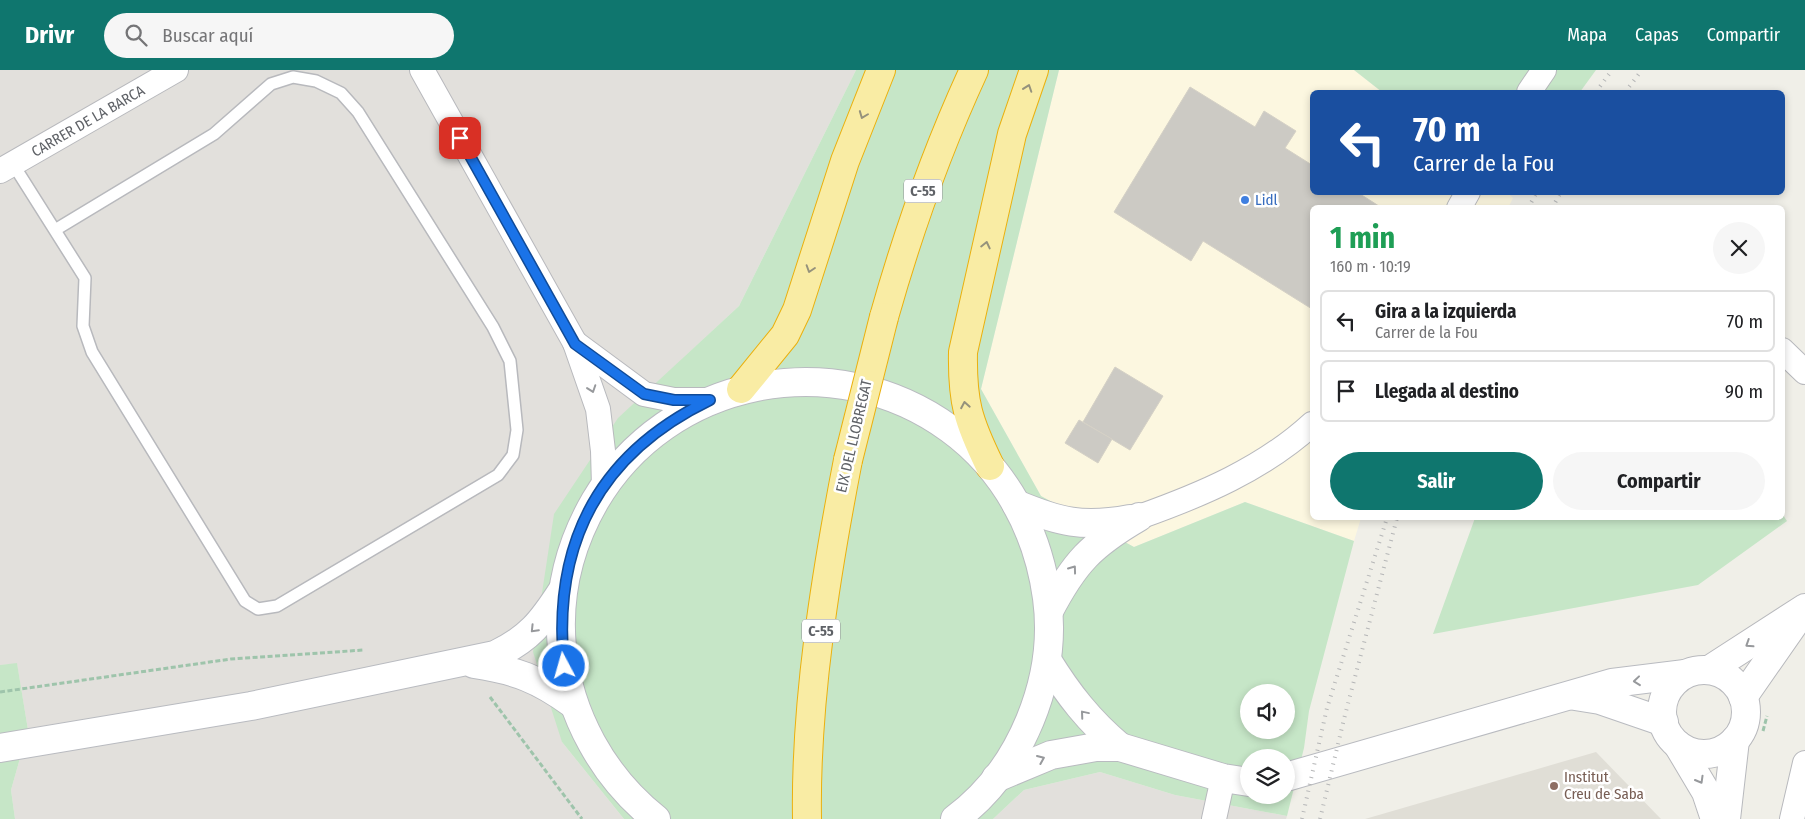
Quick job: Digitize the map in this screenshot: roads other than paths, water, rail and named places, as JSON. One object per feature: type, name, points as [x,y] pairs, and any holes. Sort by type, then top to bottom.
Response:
[{"type":"highway","points":[[741,389],[784,335],[797,310],[845,161],[882,70]]},
{"type":"highway","name":"EIX DEL LLOBREGAT","points":[[807,811],[818,656],[830,559],[848,460],[884,317],[904,248],[931,168],[974,70]]},
{"type":"highway","points":[[990,466],[966,411],[962,385],[963,352],[1012,134],[1034,70]]},
{"type":"main road","points":[[656,819],[628,793],[606,766],[587,736],[573,704],[564,666],[560,628],[563,590],[571,554],[585,519],[604,486],[620,464],[654,433],[685,412],[710,400],[741,389],[795,381],[850,385],[902,401],[950,429],[990,466],[1016,504],[1032,538],[1044,574],[1049,611],[1047,660],[1037,702],[1020,742],[996,778],[955,819]]},
{"type":"main road","points":[[1016,504],[1068,522],[1105,524],[1139,517]]},
{"type":"main road","points":[[1049,611],[1064,582],[1080,561],[1108,535],[1139,517]]},
{"type":"main road","points":[[0,748],[251,706],[465,663],[495,655],[515,646],[535,630],[563,590]]},
{"type":"main road","points":[[1715,819],[1706,792],[1678,745],[1669,734],[1664,722],[1664,700],[1669,689],[1805,608],[1743,697]]},
{"type":"main road","points":[[1047,660],[1079,708],[1095,726],[1120,747]]},
{"type":"main road","points":[[465,663],[505,669],[530,677],[551,688],[573,704]]},
{"type":"main road","points":[[1295,774],[1612,683],[1697,672],[1730,679],[1743,697],[1745,720],[1735,740],[1726,819]]},
{"type":"main road","points":[[1568,695],[1600,700],[1664,722]]},
{"type":"main road","points":[[1678,745],[1702,754],[1726,748],[1735,740]]},
{"type":"main road","points":[[996,778],[1051,755],[1096,747],[1120,747],[1236,780]]},
{"type":"street","name":"CARRER DE LA BARCA","points":[[7,168],[176,70]]},
{"type":"street","points":[[422,70],[575,344],[598,409],[604,486]]},
{"type":"street","points":[[1530,90],[1544,70]]},
{"type":"street","points":[[575,344],[644,394],[674,400],[710,400]]},
{"type":"street","points":[[1785,353],[1805,372]]},
{"type":"street","points":[[1139,517],[1189,499],[1248,470],[1289,445],[1310,426]]},
{"type":"street","points":[[1792,819],[1805,763]]},
{"type":"street","points":[[1214,819],[1236,780]]},
{"type":"lane","points":[[7,168],[55,230],[85,278],[83,326],[92,352],[245,601],[258,609],[277,606],[498,475],[513,455],[517,430],[510,361],[493,327],[358,112],[341,93],[316,80],[293,77],[271,84],[214,134],[55,230]]},
{"type":"railway","points":[[1597,90],[1612,70]]},
{"type":"railway","points":[[1627,90],[1642,70]]},
{"type":"railway","points":[[1530,205],[1535,195]]},
{"type":"railway","points":[[1554,205],[1559,195]]},
{"type":"railway","points":[[1302,819],[1327,708],[1386,520]]},
{"type":"railway","points":[[1320,819],[1345,715],[1396,520]]},
{"type":"place","name":"Lidl","points":[[1245,200]]},
{"type":"place","name":"Institut Creu de Saba","points":[[1554,786]]}]
